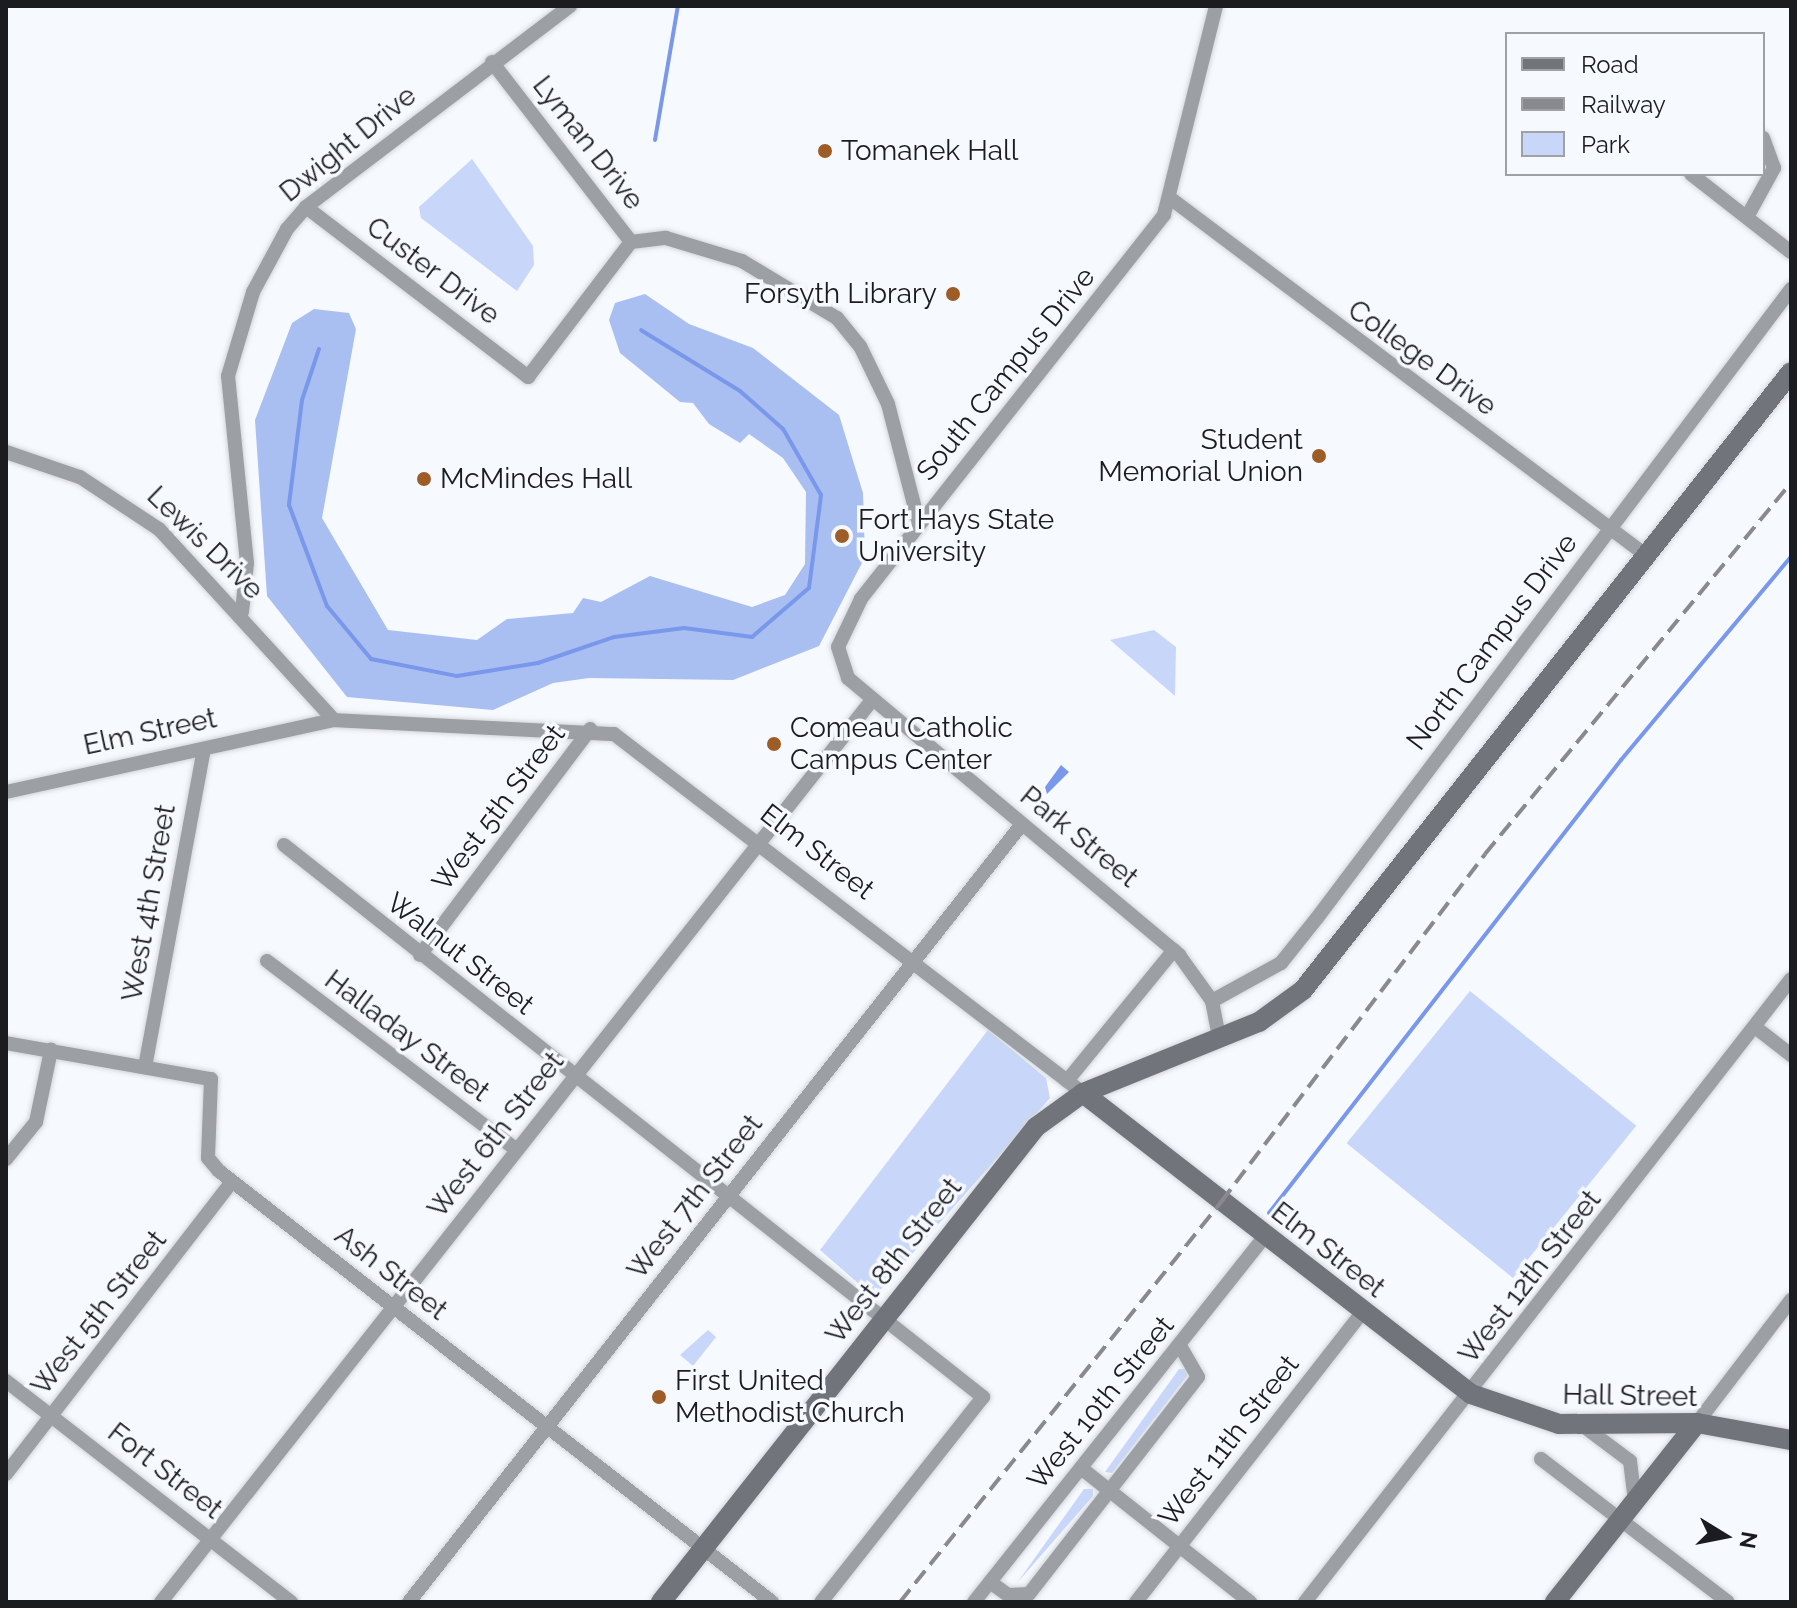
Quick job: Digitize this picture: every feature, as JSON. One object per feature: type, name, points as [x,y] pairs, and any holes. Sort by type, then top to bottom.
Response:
[{"type":"main road","points":[[1219,1038],[1259,1022],[1303,990],[1791,372]]},
{"type":"main road","name":"West 8th Street","points":[[661,1602],[1036,1127],[1075,1087],[1219,1038]]},
{"type":"main road","name":"Elm Street","points":[[1075,1087],[1362,1313],[1471,1394]]},
{"type":"main road","name":"Hall Street","points":[[1471,1394],[1538,1420],[1581,1425],[1697,1423],[1791,1440]]},
{"type":"main road","points":[[1555,1602],[1697,1423]]},
{"type":"street","name":"Dwight Drive","points":[[242,612],[247,563],[228,376],[253,292],[306,207],[492,62],[570,6]]},
{"type":"street","name":"South Campus Drive","points":[[872,700],[848,678],[838,647],[861,599],[1156,228],[1170,198],[1216,6]]},
{"type":"street","name":"Lyman Drive","points":[[492,62],[631,242],[666,238],[742,261],[837,318],[860,346],[888,404],[919,524]]},
{"type":"street","points":[[1747,217],[1774,168],[1765,143]]},
{"type":"street","points":[[1694,176],[1791,252]]},
{"type":"street","name":"College Drive","points":[[1170,198],[1647,556]]},
{"type":"street","name":"Custer Drive","points":[[306,207],[528,377],[631,242]]},
{"type":"street","name":"North Campus Drive","points":[[1212,1001],[1281,963],[1612,530],[1791,289]]},
{"type":"street","name":"Lewis Drive","points":[[6,452],[42,460],[122,500],[242,612],[334,720]]},
{"type":"street","name":"Park Street","points":[[872,700],[1174,950],[1212,1001],[1219,1038]]},
{"type":"street","name":"West 6th Street","points":[[161,1602],[872,700]]},
{"type":"street","name":"Elm Street","points":[[6,792],[334,720],[590,729],[635,746],[1075,1087]]},
{"type":"street","name":"West 5th Street","points":[[420,955],[590,729]]},
{"type":"street","name":"West 4th Street","points":[[145,1067],[204,749]]},
{"type":"street","name":"West 7th Street","points":[[409,1602],[1022,824]]},
{"type":"street","name":"Walnut Street","points":[[284,845],[983,1397],[821,1602]]},
{"type":"street","points":[[1075,1087],[1174,950]]},
{"type":"street","name":"Halladay Street","points":[[267,961],[517,1150]]},
{"type":"street","name":"West 12th Street","points":[[1305,1602],[1471,1394],[1791,979]]},
{"type":"street","points":[[1755,1027],[1791,1055]]},
{"type":"street","name":"Ash Street","points":[[6,1043],[211,1079],[208,1158],[232,1182],[772,1602]]},
{"type":"street","points":[[6,1159],[36,1122],[51,1050]]},
{"type":"street","name":"West 5th Street","points":[[6,1474],[232,1182]]},
{"type":"street","name":"West 10th Street","points":[[974,1602],[1181,1348],[1266,1235]]},
{"type":"street","points":[[1697,1423],[1791,1300]]},
{"type":"street","name":"West 11th Street","points":[[1136,1602],[1362,1313]]},
{"type":"street","points":[[990,1582],[1008,1595],[1029,1594],[1198,1377],[1181,1348]]},
{"type":"street","name":"Fort Street","points":[[6,1381],[291,1602]]},
{"type":"street","points":[[1581,1425],[1630,1461],[1635,1499]]},
{"type":"street","points":[[1541,1459],[1728,1602]]},
{"type":"street","points":[[1081,1468],[1250,1602]]},
{"type":"green space","points":[[472,159],[533,246],[534,265],[517,291],[421,218],[419,207]]},
{"type":"green space","points":[[1154,630],[1176,647],[1175,696],[1110,640]]},
{"type":"green space","points":[[1470,991],[1636,1126],[1513,1278],[1347,1143]]},
{"type":"green space","points":[[988,1030],[1046,1078],[1050,1098],[874,1297],[820,1250]]},
{"type":"green space","points":[[708,1330],[716,1337],[693,1366],[680,1355]]},
{"type":"green space","points":[[1179,1369],[1188,1369],[1187,1376],[1112,1473],[1105,1472]]},
{"type":"green space","points":[[1084,1489],[1093,1489],[1093,1496],[1017,1583]]},
{"type":"shaded area","points":[[645,294],[689,324],[753,348],[839,415],[863,493],[865,557],[819,646],[733,680],[589,678],[553,683],[493,710],[347,697],[267,596],[255,420],[292,323],[314,309],[349,313],[356,329],[322,518],[388,630],[477,640],[507,619],[573,613],[583,598],[601,602],[650,576],[752,607],[785,595],[805,564],[806,492],[783,458],[749,434],[740,443],[709,424],[693,403],[680,402],[620,353],[609,320],[615,303]]},
{"type":"water","points":[[1061,765],[1069,772],[1047,794],[1045,787]]},
{"type":"waterway","points":[[655,140],[678,6]]},
{"type":"waterway","points":[[984,6],[999,6]]},
{"type":"waterway","points":[[319,349],[302,400],[289,505],[327,606],[371,659],[457,676],[538,663],[614,637],[684,628],[752,637],[809,588],[821,495],[783,429],[740,391],[641,330]]},
{"type":"waterway","points":[[1269,1213],[1621,760],[1791,557]]},
{"type":"railway","points":[[900,1602],[1221,1202],[1485,854],[1791,483]]},
{"type":"place","name":"Tomanek Hall","points":[[825,151]]},
{"type":"place","name":"Forsyth Library","points":[[953,294]]},
{"type":"place","name":"Student Memorial Union","points":[[1319,456]]},
{"type":"place","name":"McMindes Hall","points":[[424,479]]},
{"type":"place","name":"Fort Hays State University","points":[[842,536]]},
{"type":"place","name":"Comeau Catholic Campus Center","points":[[774,744]]},
{"type":"place","name":"First United Methodist Church","points":[[659,1397]]}]
